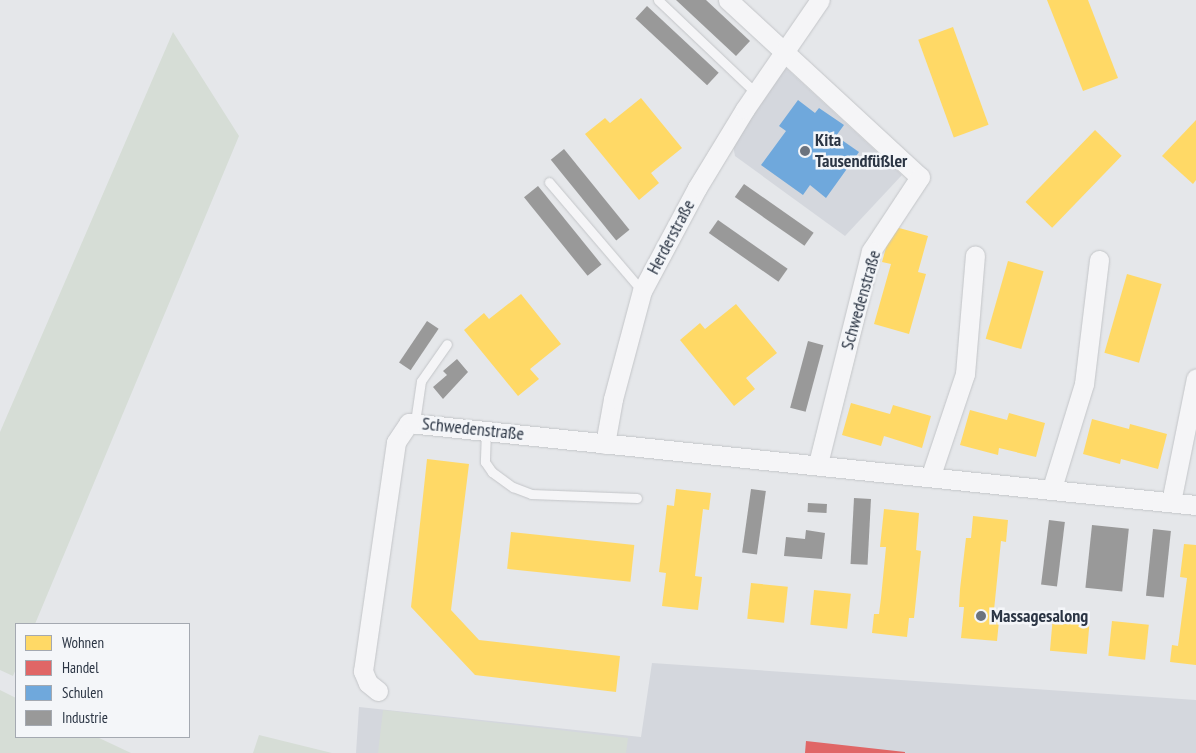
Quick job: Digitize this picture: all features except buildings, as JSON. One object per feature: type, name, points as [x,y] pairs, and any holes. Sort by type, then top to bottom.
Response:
[{"type":"street","points":[[728,0],[784,50]]},
{"type":"street","name":"Herderstraße","points":[[605,444],[612,399],[642,291],[678,219],[756,93],[820,0]]},
{"type":"street","name":"Schwedenstraße","points":[[784,50],[920,176],[871,252],[818,464]]},
{"type":"street","points":[[931,475],[965,374],[975,255]]},
{"type":"street","points":[[1052,488],[1084,384],[1099,260]]},
{"type":"street","points":[[1171,502],[1196,378]]},
{"type":"street","name":"Schwedenstraße","points":[[378,691],[368,683],[363,671],[396,442],[403,428],[415,422],[605,444],[931,475],[1196,505]]},
{"type":"lane","points":[[658,0],[756,93]]},
{"type":"lane","points":[[549,182],[642,291]]},
{"type":"lane","points":[[415,422],[422,381],[447,344]]},
{"type":"lane","points":[[486,430],[486,462],[492,472],[513,488],[531,494],[637,498]]},
{"type":"shaded area","points":[[173,32],[239,136],[35,623],[15,623],[15,671],[13,676],[0,670],[0,432]]},
{"type":"shaded area","name":"Kita Tausendfüßler","points":[[785,67],[902,175],[845,236],[735,156],[733,145]]},
{"type":"shaded area","points":[[652,663],[1196,700],[1196,753],[356,753],[359,707],[641,737]]},
{"type":"shaded area","points":[[0,690],[15,698],[15,738],[99,738],[131,753],[0,753]]},
{"type":"shaded area","points":[[383,710],[628,738],[626,753],[378,753]]},
{"type":"shaded area","points":[[259,735],[332,753],[253,753]]},
{"type":"place","name":"Kita Tausendfüßler","points":[[805,151]]},
{"type":"place","name":"Massagesalong","points":[[981,616]]}]
